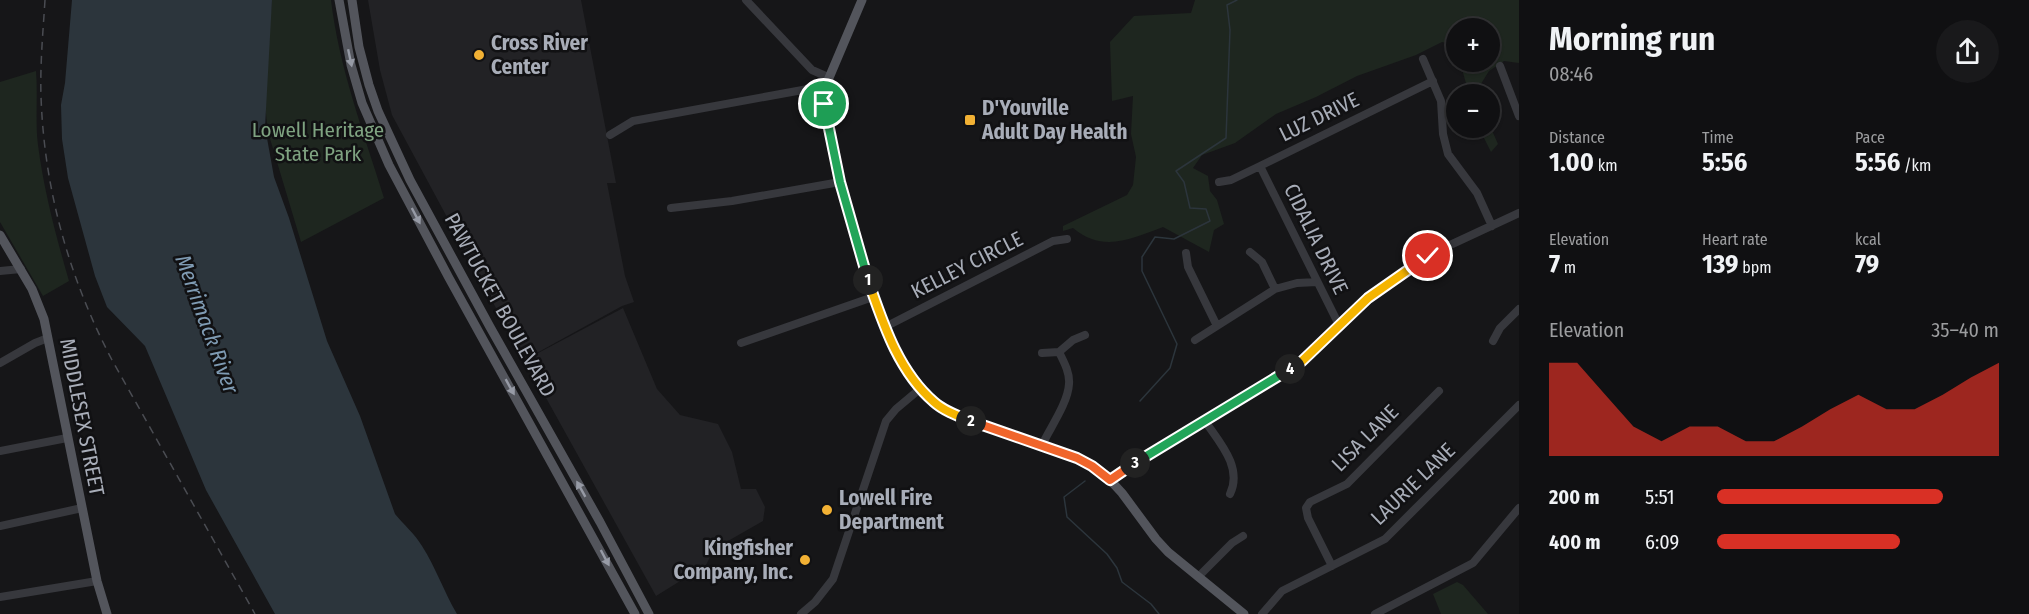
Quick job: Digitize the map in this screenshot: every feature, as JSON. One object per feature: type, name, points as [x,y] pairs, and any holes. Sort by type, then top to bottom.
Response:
[{"type":"main road","name":"PAWTUCKET BOULEVARD","points":[[339,0],[351,65],[362,102],[389,165],[635,614]]},
{"type":"main road","name":"PAWTUCKET BOULEVARD","points":[[352,0],[359,47],[369,85],[378,111],[410,180],[649,614]]},
{"type":"main road","points":[[862,0],[828,77],[825,92],[825,115],[860,256],[873,297],[900,358],[934,402],[952,413],[1085,462],[1110,480],[1168,552],[1244,614]]},
{"type":"main road","name":"MIDDLESEX STREET","points":[[0,235],[21,269],[39,306],[48,338],[97,581],[107,614]]},
{"type":"street","points":[[746,0],[812,70],[828,77]]},
{"type":"street","points":[[1423,60],[1442,105],[1443,134],[1448,154],[1477,194],[1492,226]]},
{"type":"street","points":[[1500,66],[1519,116]]},
{"type":"street","name":"LUZ DRIVE","points":[[1219,182],[1231,180],[1433,81]]},
{"type":"street","points":[[610,135],[633,121],[803,90],[816,89],[825,92]]},
{"type":"street","name":"CIDALIA DRIVE","points":[[1260,166],[1340,327]]},
{"type":"street","points":[[671,208],[732,201],[840,182]]},
{"type":"street","points":[[1110,480],[1300,363],[1368,298],[1411,267],[1428,256],[1519,213]]},
{"type":"street","name":"KELLEY CIRCLE","points":[[885,327],[1053,241],[1066,239]]},
{"type":"street","points":[[1250,252],[1262,262],[1275,289]]},
{"type":"street","points":[[1186,253],[1188,267],[1217,326]]},
{"type":"street","points":[[0,272],[21,269]]},
{"type":"street","points":[[1195,340],[1275,289],[1297,283],[1317,282]]},
{"type":"street","points":[[741,343],[873,297]]},
{"type":"street","points":[[1493,341],[1502,326],[1519,309]]},
{"type":"street","points":[[1042,353],[1059,352],[1073,340],[1085,335]]},
{"type":"street","points":[[0,363],[48,338]]},
{"type":"street","points":[[1042,445],[1067,395],[1070,382],[1067,368],[1059,352]]},
{"type":"street","points":[[801,614],[815,602],[833,579],[886,421],[896,409],[921,388]]},
{"type":"street","name":"LISA LANE","points":[[1332,566],[1308,518],[1306,508],[1311,502],[1347,484],[1439,391]]},
{"type":"street","name":"LAURIE LANE","points":[[1262,614],[1282,591],[1385,539],[1519,405]]},
{"type":"street","points":[[1205,421],[1219,441],[1235,472],[1235,484],[1230,494]]},
{"type":"street","points":[[0,451],[67,438]]},
{"type":"street","points":[[0,526],[82,508]]},
{"type":"street","points":[[1375,614],[1473,562],[1519,508]]},
{"type":"street","points":[[1198,577],[1232,543],[1243,536]]},
{"type":"street","points":[[0,597],[97,581]]},
{"type":"shaded area","points":[[368,0],[581,0],[616,183],[607,183],[625,276],[634,302],[622,306],[524,360],[392,115],[380,70]]},
{"type":"shaded area","points":[[623,308],[657,389],[680,415],[718,424],[732,452],[741,489],[756,489],[765,507],[763,521],[714,549],[706,565],[656,596],[525,360]]},
{"type":"green space","name":"Lowell Heritage State Park","points":[[272,0],[331,0],[346,75],[384,198],[301,242],[268,132],[264,96]]},
{"type":"green space","points":[[1195,0],[1519,0],[1519,63],[1504,61],[1500,64],[1500,18],[1446,18],[1446,43],[1442,42],[1416,55],[1357,76],[1276,114],[1235,143],[1202,155],[1193,168],[1208,176],[1210,191],[1217,200],[1224,224],[1214,230],[1209,252],[1163,227],[1140,236],[1106,242],[1084,236],[1073,228],[1063,231],[1063,226],[1127,195],[1133,185],[1136,157],[1131,134],[1133,96],[1112,101],[1110,42],[1134,16],[1191,13]]},
{"type":"green space","points":[[36,71],[37,136],[41,162],[51,213],[69,281],[43,296],[0,222],[0,82]]},
{"type":"green space","points":[[1463,72],[1488,72],[1481,84],[1466,84]]},
{"type":"green space","points":[[1484,138],[1495,138],[1498,144],[1491,152]]},
{"type":"green space","points":[[1457,582],[1463,585],[1488,614],[1441,614],[1433,594]]},
{"type":"water","name":"Merrimack River","points":[[72,0],[272,0],[265,127],[274,177],[327,341],[360,416],[395,514],[422,546],[457,614],[275,614],[206,490],[145,346],[107,307],[95,276],[68,178],[62,139],[61,105]]},
{"type":"waterway","points":[[1140,401],[1170,368],[1177,344],[1142,271],[1142,257],[1155,237],[1174,239],[1210,221],[1206,209],[1190,208],[1184,182],[1176,171],[1226,138],[1230,30],[1227,5],[1237,0]]},
{"type":"waterway","points":[[1085,481],[1064,497],[1067,517],[1107,554],[1117,568],[1122,582],[1151,604],[1159,614]]},
{"type":"railway","points":[[45,0],[41,72],[43,131],[53,199],[71,265],[112,360],[255,614]]},
{"type":"place","name":"Cross River Center","points":[[479,55]]},
{"type":"place","name":"D'Youville Adult Day Health","points":[[970,120]]},
{"type":"place","name":"Lowell Fire Department","points":[[827,510]]},
{"type":"place","name":"Kingfisher Company, Inc.","points":[[805,560]]},
{"type":"route","points":[[824,104],[835,161],[864,269],[885,327],[913,378],[934,402],[952,413],[1077,458],[1110,480],[1165,444],[1300,363],[1368,298],[1428,256]]}]
